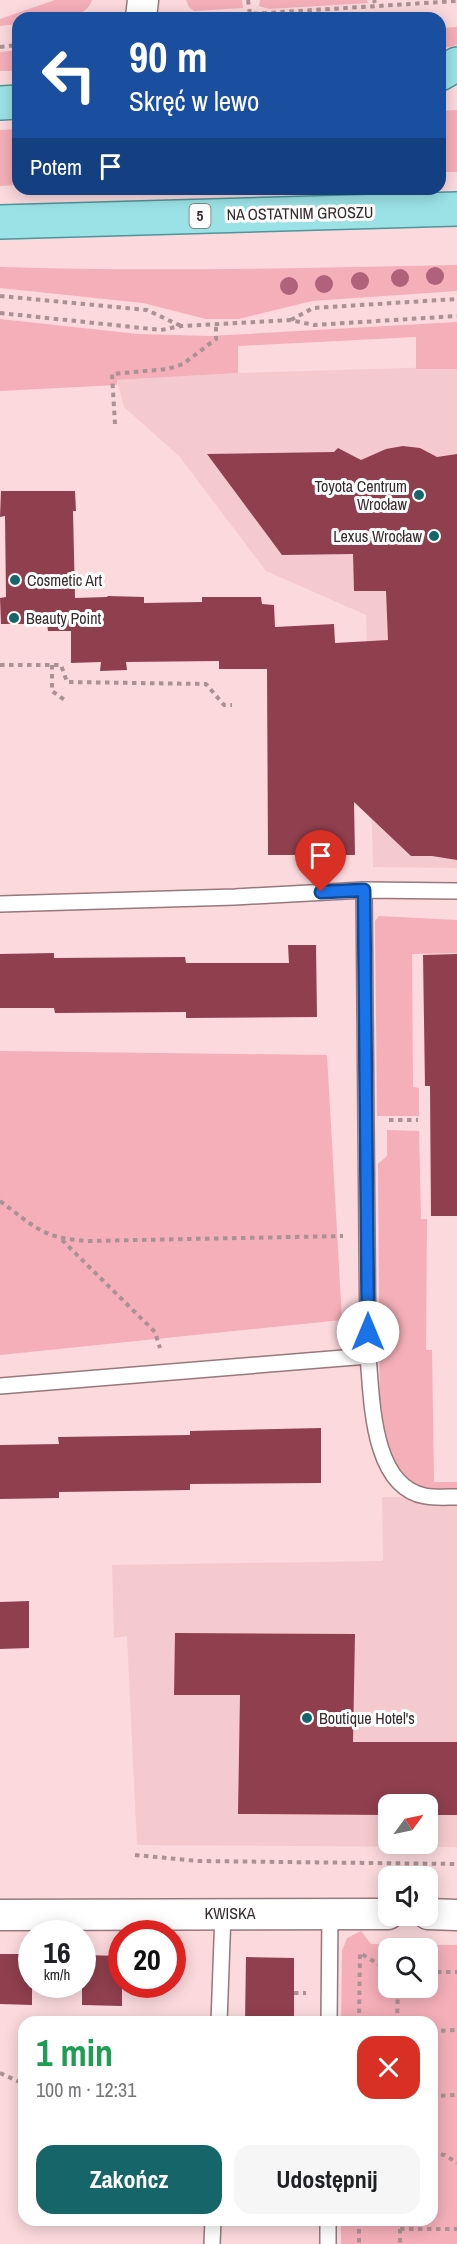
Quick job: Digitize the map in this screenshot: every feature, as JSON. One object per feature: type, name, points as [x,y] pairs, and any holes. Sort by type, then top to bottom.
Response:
[{"type":"main road","name":"NA OSTATNIM GROSZU","points":[[0,222],[457,209]]},
{"type":"street","name":"KWISKA","points":[[0,1915],[378,1914]]},
{"type":"street","points":[[438,1914],[457,1914]]},
{"type":"lane","points":[[364,890],[368,1356],[376,1437],[399,1483],[425,1497],[457,1497]]},
{"type":"lane","points":[[0,904],[224,898],[364,890],[457,891]]},
{"type":"lane","points":[[0,1386],[368,1356]]},
{"type":"lane","points":[[219,2016],[223,1913]]},
{"type":"lane","points":[[329,2016],[330,1913]]},
{"type":"lane","points":[[212,2244],[213,2226]]},
{"type":"lane","points":[[327,2244],[328,2226]]},
{"type":"path","points":[[296,12],[457,1]]},
{"type":"path","points":[[0,296],[147,310],[181,326]]},
{"type":"path","points":[[290,320],[313,308],[457,298]]},
{"type":"path","points":[[0,314],[150,330],[290,320],[314,324],[457,316]]},
{"type":"path","points":[[115,424],[112,374],[168,369],[183,364],[216,339],[216,324]]},
{"type":"path","points":[[0,665],[61,665],[67,682],[206,684],[224,705],[232,705]]},
{"type":"path","points":[[52,665],[52,691],[66,701]]},
{"type":"path","points":[[0,1201],[41,1232],[61,1239],[87,1241],[368,1236]]},
{"type":"path","points":[[61,1239],[155,1332],[168,1372]]},
{"type":"path","points":[[135,1855],[198,1861],[457,1864]]},
{"type":"path","points":[[358,2016],[360,1953],[378,1964]]},
{"type":"path","points":[[438,1972],[457,1972]]},
{"type":"path","points":[[294,1993],[308,1994]]},
{"type":"path","points":[[398,1998],[398,2016]]},
{"type":"path","points":[[438,2031],[457,2031]]},
{"type":"path","points":[[0,2073],[18,2081]]},
{"type":"path","points":[[438,2096],[457,2095]]},
{"type":"path","points":[[438,2154],[445,2155],[457,2163]]},
{"type":"path","points":[[359,2226],[359,2244]]},
{"type":"path","points":[[400,2244],[400,2229],[457,2229]]},
{"type":"shaded area","points":[[55,0],[92,0],[81,12],[20,12]]},
{"type":"shaded area","points":[[186,0],[242,0],[243,8],[194,11]]},
{"type":"shaded area","points":[[260,0],[367,0],[368,3],[269,9],[259,6]]},
{"type":"shaded area","points":[[12,15],[12,25],[0,26],[0,19]]},
{"type":"shaded area","points":[[457,27],[457,45],[446,48],[446,28]]},
{"type":"shaded area","points":[[12,51],[12,71],[0,71],[0,52]]},
{"type":"shaded area","points":[[457,110],[457,172],[446,172],[446,111]]},
{"type":"shaded area","points":[[12,129],[12,185],[0,186],[0,130]]},
{"type":"shaded area","points":[[457,265],[457,291],[312,301],[239,319],[206,319],[143,303],[0,288],[0,267],[171,269]]},
{"type":"shaded area","points":[[0,319],[138,334],[210,336],[457,322],[457,369],[416,369],[416,337],[238,346],[238,373],[117,380],[117,385],[0,391]]},
{"type":"shaded area","points":[[442,367],[457,369],[457,868],[373,867],[366,615],[266,571],[179,456],[124,407],[117,380],[238,373]]},
{"type":"shaded area","points":[[379,916],[457,920],[457,953],[412,954],[413,1087],[419,1088],[419,1116],[377,1116],[375,921]]},
{"type":"shaded area","points":[[0,1051],[327,1055],[342,1320],[0,1355]]},
{"type":"shaded area","points":[[387,1130],[419,1131],[421,1219],[427,1219],[426,1350],[432,1350],[434,1482],[457,1482],[457,1495],[424,1489],[417,1485],[398,1467],[380,1438],[378,1164],[387,1156]]},
{"type":"shaded area","points":[[382,1497],[457,1497],[457,1847],[438,1847],[438,1794],[378,1794],[378,1847],[137,1845],[127,1636],[114,1638],[112,1565],[383,1561]]},
{"type":"shaded area","points":[[361,1931],[371,1944],[378,1944],[378,1998],[438,1998],[438,1945],[457,1945],[457,2244],[341,2244],[341,2226],[438,2226],[438,2016],[341,2016],[342,1951],[347,1938]]},
{"type":"building","points":[[403,446],[420,448],[437,457],[457,454],[457,860],[432,856],[411,856],[354,802],[355,855],[268,855],[267,669],[219,669],[219,661],[126,662],[127,670],[100,671],[101,662],[71,663],[71,631],[48,631],[47,624],[1,624],[0,598],[6,597],[5,516],[0,517],[1,491],[75,491],[76,511],[73,511],[75,598],[144,597],[144,603],[202,602],[202,597],[261,597],[262,604],[274,605],[275,627],[334,624],[335,643],[388,640],[386,591],[354,591],[353,554],[282,555],[207,454],[334,452],[338,448],[361,460],[386,449]]},
{"type":"building","points":[[288,945],[316,945],[317,1017],[186,1018],[186,1012],[55,1013],[54,1008],[0,1008],[0,954],[54,953],[54,958],[185,957],[186,963],[289,963]]},
{"type":"building","points":[[457,954],[457,1216],[431,1216],[430,1086],[425,1086],[423,955]]},
{"type":"building","points":[[321,1428],[321,1483],[190,1484],[190,1490],[59,1492],[59,1498],[0,1499],[0,1445],[59,1444],[58,1437],[190,1435],[190,1431]]},
{"type":"building","points":[[29,1601],[29,1648],[0,1649],[0,1602]]},
{"type":"building","name":"Boutique Hotel's","points":[[175,1633],[355,1634],[353,1742],[457,1742],[457,1815],[438,1815],[438,1794],[378,1794],[378,1815],[238,1814],[240,1695],[174,1695]]},
{"type":"building","points":[[0,1954],[18,1954],[18,1998],[32,1998],[32,2005],[0,2004]]},
{"type":"building","points":[[96,1955],[108,1956],[108,1998],[122,1998],[122,2006],[82,2005],[82,1998],[96,1998]]},
{"type":"building","points":[[246,1957],[294,1958],[294,2016],[245,2016]]},
{"type":"place","name":"Toyota Centrum Wrocław","points":[[419,495]]},
{"type":"place","name":"Lexus Wrocław","points":[[434,536]]},
{"type":"place","name":"Cosmetic Art","points":[[15,580]]},
{"type":"place","name":"Beauty Point","points":[[14,618]]},
{"type":"place","name":"Boutique Hotel's","points":[[307,1718]]},
{"type":"route","points":[[321,892],[364,890],[368,1332]]}]
